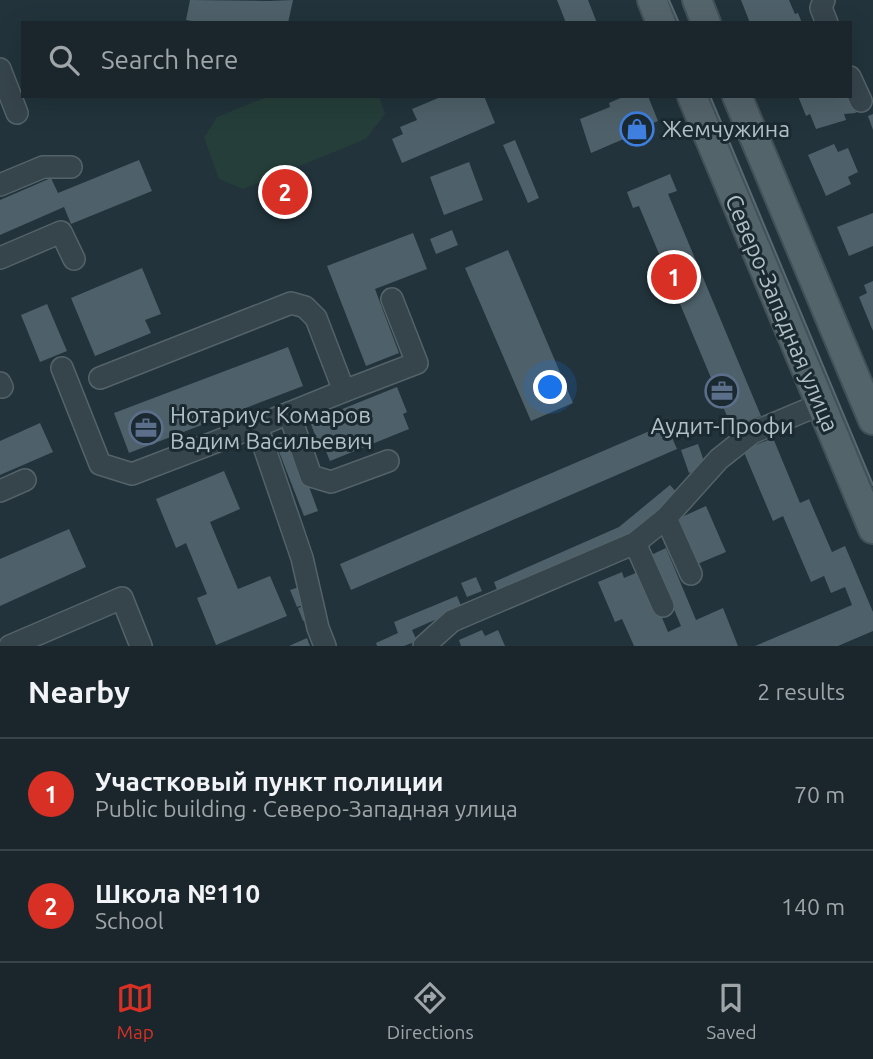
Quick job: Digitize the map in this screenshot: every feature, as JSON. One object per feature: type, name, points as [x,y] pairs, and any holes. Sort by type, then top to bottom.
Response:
[{"type":"main road","points":[[652,0],[660,21]]},
{"type":"main road","points":[[696,0],[705,21]]},
{"type":"main road","name":"Северо-Западная улица","points":[[693,98],[873,529]]},
{"type":"main road","name":"Северо-Западная улица","points":[[738,98],[872,413]]},
{"type":"lane","points":[[824,0],[821,8],[826,21]]},
{"type":"lane","points":[[0,69],[17,113]]},
{"type":"lane","points":[[852,81],[861,101]]},
{"type":"lane","points":[[0,185],[43,167],[71,167]]},
{"type":"lane","points":[[0,258],[61,232],[74,259]]},
{"type":"lane","points":[[62,368],[100,464],[132,474],[417,363],[392,299]]},
{"type":"lane","points":[[100,378],[291,303],[305,307],[316,318],[344,391]]},
{"type":"lane","points":[[424,646],[452,621],[635,544],[666,517],[719,459],[752,433],[821,404]]},
{"type":"lane","points":[[289,413],[311,476],[331,482],[388,461]]},
{"type":"lane","points":[[257,425],[302,558],[317,628],[325,646]]},
{"type":"lane","points":[[0,491],[25,480]]},
{"type":"lane","points":[[666,517],[691,574]]},
{"type":"lane","points":[[635,544],[663,606]]},
{"type":"lane","points":[[10,646],[122,598],[141,646]]},
{"type":"green space","points":[[264,98],[380,98],[385,114],[366,139],[243,189],[219,179],[204,138],[217,117]]},
{"type":"building","points":[[190,0],[293,0],[288,21],[186,20]]},
{"type":"building","points":[[557,0],[588,0],[596,21],[565,21]]},
{"type":"building","points":[[741,0],[789,0],[801,21],[749,21]]},
{"type":"building","points":[[438,98],[485,98],[495,123],[402,163],[392,139],[403,134],[400,127],[417,120],[412,109]]},
{"type":"building","points":[[620,98],[649,98],[658,121],[591,153],[580,119],[610,107],[609,103]]},
{"type":"building","points":[[799,98],[850,98],[856,113],[844,114],[846,120],[816,129],[810,114],[806,116]]},
{"type":"building","points":[[873,114],[873,130],[868,116]]},
{"type":"building","points":[[515,140],[539,198],[528,203],[503,145]]},
{"type":"building","points":[[834,144],[838,152],[848,148],[858,172],[848,177],[851,184],[826,196],[808,155]]},
{"type":"building","points":[[139,160],[152,191],[71,224],[64,207],[0,235],[0,200],[51,178],[58,193]]},
{"type":"building","points":[[469,162],[483,200],[444,215],[430,177]]},
{"type":"building","points":[[670,174],[677,191],[668,194],[761,416],[732,428],[639,206],[633,208],[627,192]]},
{"type":"building","points":[[873,213],[873,246],[849,256],[837,227]]},
{"type":"building","points":[[452,230],[458,245],[436,254],[430,239]]},
{"type":"building","points":[[413,233],[427,269],[375,289],[399,353],[366,366],[327,266]]},
{"type":"building","points":[[508,250],[573,403],[531,421],[465,268]]},
{"type":"building","points":[[142,268],[161,314],[145,320],[151,333],[95,356],[71,298]]},
{"type":"building","points":[[873,281],[873,331],[859,297],[867,293],[864,285]]},
{"type":"building","points":[[47,304],[67,351],[40,362],[21,315]]},
{"type":"building","points":[[288,347],[303,386],[129,453],[114,413]]},
{"type":"building","points":[[397,387],[407,412],[403,414],[409,429],[330,461],[325,449],[321,450],[310,422]]},
{"type":"building","points":[[40,423],[53,452],[0,475],[0,441]]},
{"type":"building","points":[[666,424],[677,449],[351,590],[340,564]]},
{"type":"building","points":[[291,438],[318,511],[304,516],[276,444]]},
{"type":"building","points":[[773,438],[800,503],[809,499],[832,552],[845,546],[873,612],[873,631],[838,646],[755,646],[852,605],[845,587],[831,593],[824,576],[811,582],[783,516],[773,521],[743,450]]},
{"type":"building","points":[[698,444],[706,467],[689,473],[681,450]]},
{"type":"building","points":[[224,471],[240,509],[210,522],[238,589],[270,576],[287,616],[216,645],[197,598],[207,594],[186,543],[176,548],[156,499]]},
{"type":"building","points":[[670,485],[679,495],[627,539],[499,595],[494,582],[619,527]]},
{"type":"building","points":[[706,506],[726,552],[695,565],[675,520]]},
{"type":"building","points":[[69,529],[86,567],[0,606],[0,559]]},
{"type":"building","points":[[666,548],[696,620],[723,608],[738,646],[634,646],[622,619],[615,622],[598,582],[622,572],[624,578],[638,572],[653,596],[668,632],[681,626],[651,555]]},
{"type":"building","points":[[476,577],[482,591],[467,597],[461,583]]},
{"type":"building","points":[[299,587],[306,604],[297,607],[290,590]]},
{"type":"building","points":[[457,596],[462,608],[412,630],[417,641],[404,646],[377,646],[376,643],[398,633],[394,622]]},
{"type":"building","points":[[304,606],[309,619],[303,621],[298,608]]},
{"type":"building","points":[[482,630],[485,636],[498,630],[505,646],[461,646],[459,640]]},
{"type":"building","points":[[307,638],[310,646],[289,646]]},
{"type":"tram line","points":[[669,0],[678,21]]},
{"type":"tram line","points":[[711,98],[873,485]]},
{"type":"place","name":"Жемчужина","points":[[637,129]]},
{"type":"place","name":"Школа №110","points":[[285,192]]},
{"type":"place","name":"Участковый пункт полиции","points":[[674,277]]},
{"type":"place","name":"Аудит-Профи","points":[[722,391]]},
{"type":"place","name":"Нотариус Комаров Вадим Васильевич","points":[[146,428]]}]
